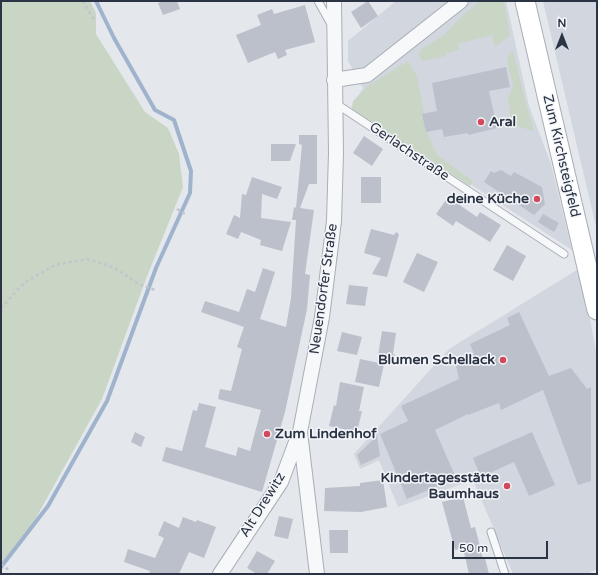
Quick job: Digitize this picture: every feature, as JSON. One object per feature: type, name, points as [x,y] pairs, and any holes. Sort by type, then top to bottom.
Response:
[{"type":"street","name":"Neuendorfer Straße","points":[[317,574],[300,432],[322,317],[334,221],[334,1]]},
{"type":"street","points":[[334,80],[367,75],[461,1]]},
{"type":"street","name":"Zum Kirchsteigfeld","points":[[525,1],[597,310]]},
{"type":"street","name":"Alt Drewitz","points":[[220,574],[281,482],[300,432]]},
{"type":"lane","points":[[318,1],[334,30]]},
{"type":"lane","name":"Gerlachstraße","points":[[335,102],[564,254]]},
{"type":"lane","points":[[491,532],[505,574]]},
{"type":"path","points":[[83,1],[94,20]]},
{"type":"path","points":[[177,209],[185,214]]},
{"type":"path","points":[[1,308],[24,283],[55,265],[87,259],[113,267],[139,284],[155,290]]},
{"type":"path","points":[[1,564],[10,572]]},
{"type":"shaded area","points":[[396,1],[506,1],[529,106],[551,164],[572,250],[351,107],[363,88],[348,61],[348,41]]},
{"type":"shaded area","points":[[543,1],[597,1],[597,231]]},
{"type":"shaded area","points":[[580,268],[597,356],[597,569],[587,574],[513,574],[473,480],[398,507],[379,460],[360,469],[354,454],[449,349]]},
{"type":"green space","points":[[1,1],[90,1],[96,13],[96,34],[145,112],[168,128],[179,154],[183,187],[146,279],[102,399],[22,543],[1,567]]},
{"type":"green space","points":[[480,1],[504,2],[510,35],[495,47],[492,35],[458,44],[459,50],[446,53],[446,56],[422,61],[419,55],[420,50],[444,35],[461,17]]},
{"type":"green space","points":[[513,51],[534,131],[516,126],[511,120],[508,100],[513,86],[507,60],[509,54]]},
{"type":"green space","points":[[408,61],[417,76],[428,135],[437,155],[473,181],[470,186],[352,109],[353,101],[368,86]]},
{"type":"building","points":[[164,1],[177,1],[180,9],[163,15],[158,3]]},
{"type":"building","points":[[368,1],[378,16],[361,28],[351,12]]},
{"type":"building","points":[[305,5],[315,42],[285,50],[287,55],[278,59],[275,52],[248,63],[236,35],[261,25],[257,15],[272,9],[274,14]]},
{"type":"building","points":[[506,67],[510,87],[489,91],[497,128],[468,135],[468,133],[444,137],[442,129],[426,132],[422,114],[437,111],[432,83]]},
{"type":"building","points":[[299,135],[317,135],[317,184],[309,184],[300,208],[314,210],[305,274],[310,275],[307,309],[285,412],[262,492],[162,461],[166,447],[182,451],[193,410],[197,411],[199,403],[216,407],[205,447],[236,456],[238,447],[250,451],[261,410],[218,399],[220,389],[231,391],[242,349],[237,347],[244,327],[201,312],[205,301],[239,312],[247,289],[255,292],[263,268],[275,272],[260,319],[286,327],[291,298],[296,220],[292,220],[294,207],[296,208],[302,145],[299,144]]},
{"type":"building","points":[[364,136],[383,149],[372,166],[353,153]]},
{"type":"building","points":[[271,144],[296,144],[290,161],[271,161]]},
{"type":"building","points":[[501,170],[511,176],[514,172],[542,187],[545,204],[534,215],[484,182],[491,171],[494,173]]},
{"type":"building","points":[[252,177],[282,187],[277,199],[262,194],[261,218],[291,222],[282,251],[260,245],[261,240],[241,232],[238,239],[226,234],[234,215],[240,218],[242,194],[246,195]]},
{"type":"building","points":[[361,177],[381,177],[381,203],[361,203]]},
{"type":"building","points":[[448,197],[477,217],[480,212],[501,225],[490,242],[456,221],[453,226],[436,214]]},
{"type":"building","points":[[543,214],[559,223],[554,232],[538,222]]},
{"type":"building","points":[[371,229],[394,235],[396,232],[399,234],[387,277],[372,274],[381,258],[364,253]]},
{"type":"building","points":[[507,245],[526,256],[513,281],[493,270]]},
{"type":"building","points":[[417,253],[438,262],[424,292],[403,282]]},
{"type":"building","points":[[349,285],[368,287],[365,306],[346,304]]},
{"type":"building","points":[[519,312],[549,376],[571,368],[587,389],[591,387],[591,481],[578,485],[543,390],[501,410],[499,403],[468,414],[435,430],[456,478],[407,499],[380,434],[408,421],[401,406],[459,379],[456,366],[474,354],[470,344],[510,325],[507,318]]},
{"type":"building","points":[[382,331],[396,333],[393,354],[395,355],[394,365],[377,362]]},
{"type":"building","points":[[342,332],[362,337],[357,355],[337,351]]},
{"type":"building","points":[[360,359],[384,364],[379,387],[355,382]]},
{"type":"building","points":[[340,382],[364,387],[359,411],[362,411],[357,432],[329,426],[334,405],[336,406]]},
{"type":"building","points":[[135,432],[145,437],[141,447],[131,442]]},
{"type":"building","points":[[532,432],[555,485],[529,496],[514,462],[481,477],[473,458]]},
{"type":"building","points":[[377,436],[380,456],[361,465],[357,455]]},
{"type":"building","points":[[383,480],[387,507],[361,512],[324,511],[325,488],[360,486],[360,483]]},
{"type":"building","points":[[463,497],[471,528],[475,527],[483,559],[485,558],[489,574],[469,574],[463,548],[455,550],[442,502]]},
{"type":"building","points":[[279,516],[293,519],[288,539],[274,536]]},
{"type":"building","points":[[183,517],[216,527],[204,558],[189,552],[179,574],[149,574],[150,571],[124,562],[128,549],[155,558],[164,538],[158,535],[164,521],[179,528]]},
{"type":"building","points":[[329,530],[348,530],[348,553],[330,553]]},
{"type":"building","points":[[257,551],[275,561],[267,574],[257,574],[247,568]]},
{"type":"waterway","points":[[1,567],[48,506],[107,401],[156,268],[190,193],[191,171],[174,120],[155,110],[114,38],[96,1]]},
{"type":"place","name":"Aral","points":[[481,122]]},
{"type":"place","name":"deine Küche","points":[[537,199]]},
{"type":"place","name":"Blumen Schellack","points":[[503,360]]},
{"type":"place","name":"Zum Lindenhof","points":[[267,434]]},
{"type":"place","name":"Kindertagesstätte Baumhaus","points":[[507,486]]}]
